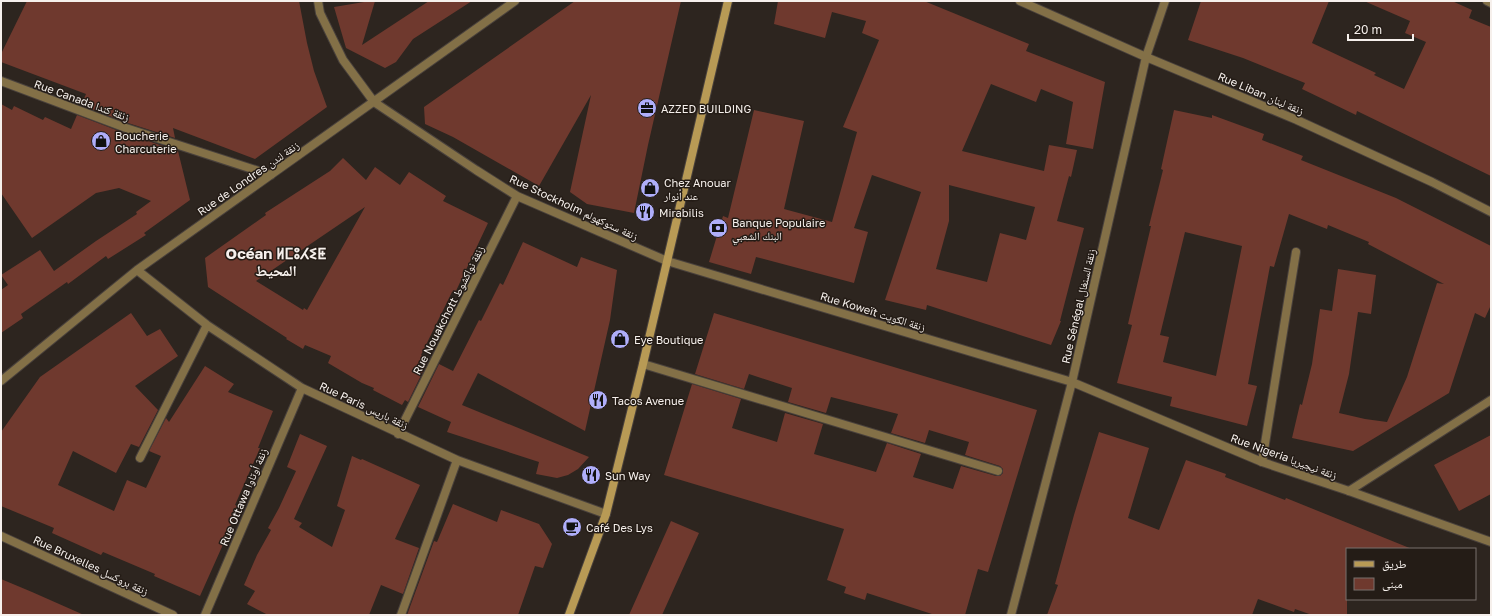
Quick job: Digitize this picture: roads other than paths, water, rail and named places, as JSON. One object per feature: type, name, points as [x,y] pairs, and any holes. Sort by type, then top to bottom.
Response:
[{"type":"street","name":"Rue Stockholm زنقة ستوكهولم","points":[[318,1],[320,13],[343,60],[374,102],[517,196],[667,261]]},
{"type":"street","name":"Rue de Londres زنقة لندن","points":[[1,381],[137,270],[515,1]]},
{"type":"street","points":[[569,615],[606,514],[643,364],[728,1]]},
{"type":"street","name":"Rue Liban زنقة لبنان","points":[[1020,1],[1146,57],[1297,120],[1432,182],[1491,212]]},
{"type":"street","name":"Rue Sénégal زنقة السنغال","points":[[1011,615],[1072,382],[1146,57],[1165,1]]},
{"type":"street","points":[[1487,1],[1491,3]]},
{"type":"street","name":"Rue Canada زنقة كندا","points":[[1,81],[126,128],[271,176]]},
{"type":"street","name":"Rue Nouakchott زنقة نواكشوط","points":[[398,434],[517,196]]},
{"type":"street","points":[[1262,462],[1296,252]]},
{"type":"street","name":"Rue Koweït زنقة الكويت","points":[[667,261],[1072,382]]},
{"type":"street","name":"Rue Paris زنقة باريس","points":[[137,270],[207,325],[302,388],[398,434],[457,460],[606,514]]},
{"type":"street","points":[[140,458],[207,325]]},
{"type":"street","points":[[643,364],[998,471]]},
{"type":"street","name":"Rue Nigeria زنقة نيجيريا","points":[[1072,382],[1262,462],[1349,491],[1491,542]]},
{"type":"street","name":"Rue Ottawa زنقة أوتاوا","points":[[205,615],[302,388]]},
{"type":"street","points":[[1349,491],[1491,400]]},
{"type":"street","points":[[401,615],[457,460]]},
{"type":"street","name":"Rue Bruxelles زنقة بروكسل","points":[[1,536],[173,615]]},
{"type":"place","name":"AZZED BUILDING","points":[[647,108]]},
{"type":"place","name":"Boucherie Charcuterie","points":[[101,141]]},
{"type":"place","name":"Chez Anouar عند أنوار","points":[[650,188]]},
{"type":"place","name":"Mirabilis","points":[[645,212]]},
{"type":"place","name":"Banque Populaire البنك الشعبي","points":[[718,228]]},
{"type":"place","name":"Eye Boutique","points":[[620,339]]},
{"type":"place","name":"Tacos Avenue","points":[[598,400]]},
{"type":"place","name":"Sun Way","points":[[591,475]]},
{"type":"place","name":"Café Des Lys","points":[[572,527]]},
{"type":"district","name":"Océan ⵍⵎⵓⵃⵉⵟ المحيط","points":[[276,262]]}]
